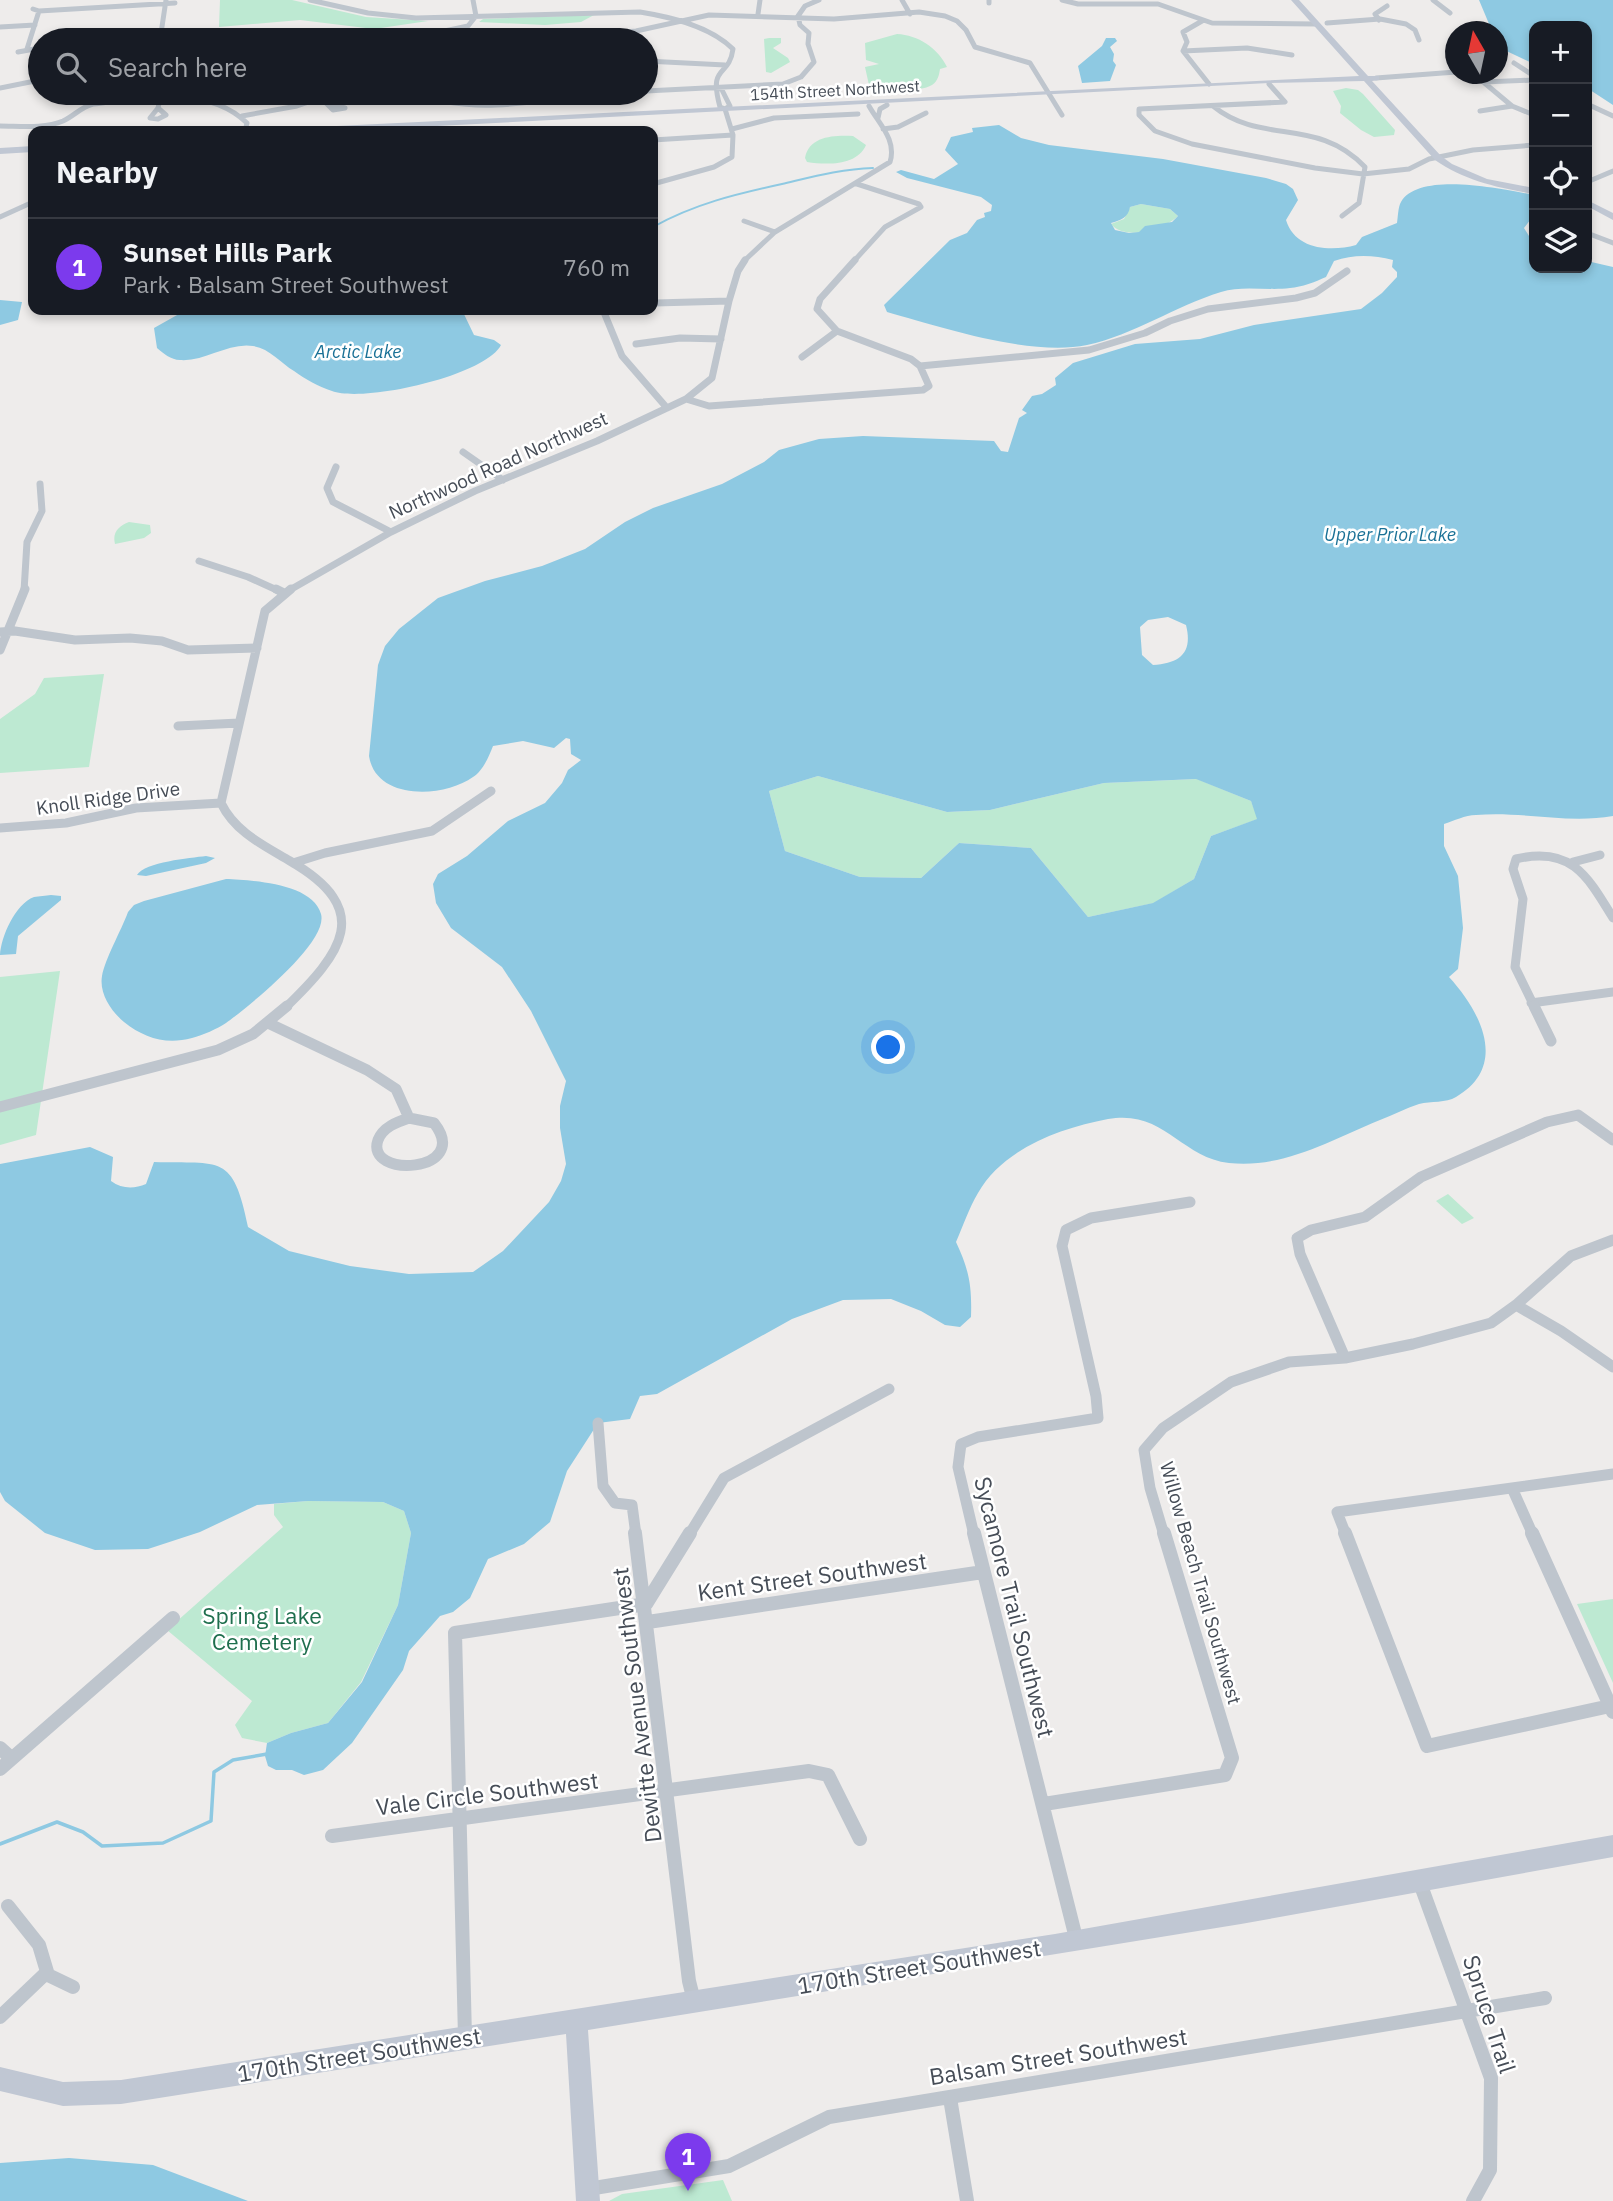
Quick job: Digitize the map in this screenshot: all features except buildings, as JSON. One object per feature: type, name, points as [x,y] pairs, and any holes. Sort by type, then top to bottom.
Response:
[{"type":"street","points":[[310,0],[385,16],[615,11],[649,13],[716,34],[727,41],[733,53],[715,74],[715,91],[732,132],[732,157],[722,166],[676,175],[658,182]]},
{"type":"street","points":[[323,3],[329,0]]},
{"type":"street","points":[[463,28],[472,23],[476,16],[473,0]]},
{"type":"street","points":[[758,14],[760,0]]},
{"type":"street","points":[[658,90],[773,85],[801,77],[814,62],[808,44],[809,33],[800,25],[798,16],[805,6],[818,0]]},
{"type":"street","points":[[902,0],[910,14]]},
{"type":"street","points":[[1062,0],[1078,4],[1128,1],[1174,8],[1202,21],[1227,24],[1316,24]]},
{"type":"street","points":[[1433,0],[1450,13]]},
{"type":"street","points":[[162,28],[166,2]]},
{"type":"street","points":[[1300,2],[1326,23],[1443,158]]},
{"type":"street","points":[[1300,2],[1364,78],[1443,158],[1466,176],[1529,189]]},
{"type":"street","points":[[34,28],[36,10],[175,3]]},
{"type":"street","points":[[385,16],[398,6]]},
{"type":"street","points":[[1379,20],[1375,14],[1387,6]]},
{"type":"street","points":[[643,28],[706,16],[758,14],[852,19],[929,14],[956,20],[968,30],[975,47],[1030,64],[1062,115]]},
{"type":"street","points":[[1326,23],[1393,19],[1407,23],[1418,34],[1419,40]]},
{"type":"street","points":[[1184,51],[1187,41],[1184,32],[1202,21]]},
{"type":"street","points":[[0,27],[35,25]]},
{"type":"street","points":[[18,52],[28,46]]},
{"type":"street","points":[[1184,51],[1247,48],[1292,55]]},
{"type":"street","points":[[1184,51],[1209,84]]},
{"type":"street","points":[[658,62],[725,65]]},
{"type":"street","points":[[1514,63],[1529,74]]},
{"type":"street","name":"154th Street Northwest","points":[[403,126],[869,106],[1209,84],[1445,73]]},
{"type":"street","name":"154th Street Northwest","points":[[486,126],[938,98],[1364,78]]},
{"type":"street","points":[[1508,80],[1529,78]]},
{"type":"street","points":[[0,88],[28,82]]},
{"type":"street","points":[[1269,84],[1285,102],[1139,109],[1144,123],[1154,131],[1175,139],[1315,168],[1363,174],[1409,169],[1418,163],[1473,150],[1529,145]]},
{"type":"street","points":[[1485,84],[1512,106],[1529,114]]},
{"type":"street","points":[[878,118],[873,116],[869,106],[938,98]]},
{"type":"street","points":[[0,126],[55,123],[68,118],[75,110],[85,105]]},
{"type":"street","points":[[224,105],[242,116],[246,126]]},
{"type":"street","points":[[238,126],[242,116],[294,105]]},
{"type":"street","points":[[887,105],[880,108],[878,118],[883,129],[898,127],[926,113]]},
{"type":"street","points":[[1213,106],[1220,116],[1234,122],[1313,136],[1336,144],[1359,158],[1365,167],[1359,203],[1342,216]]},
{"type":"street","points":[[1480,111],[1512,106]]},
{"type":"street","points":[[1592,106],[1613,116]]},
{"type":"street","points":[[658,143],[668,144],[669,138],[732,132],[776,118],[858,114]]},
{"type":"street","name":"Northwood Road Northwest","points":[[221,803],[265,611],[284,593],[391,532],[686,399],[712,378],[729,301],[738,271],[747,257],[775,232],[886,165],[893,157],[883,129]]},
{"type":"street","points":[[0,148],[28,147]]},
{"type":"street","points":[[1592,180],[1613,171]]},
{"type":"street","points":[[686,399],[709,406],[923,390],[929,386],[920,366],[911,359],[837,331],[817,309],[820,299],[885,227],[921,207],[919,204],[857,184]]},
{"type":"street","points":[[0,217],[28,205]]},
{"type":"street","points":[[1592,207],[1613,217]]},
{"type":"street","points":[[0,209],[12,213]]},
{"type":"street","points":[[744,221],[775,232]]},
{"type":"street","points":[[1592,235],[1613,243]]},
{"type":"street","points":[[920,366],[1089,350],[1145,333],[1170,321],[1208,309],[1296,298],[1315,293],[1347,271]]},
{"type":"street","points":[[658,303],[729,301]]},
{"type":"street","points":[[606,315],[623,358],[667,408]]},
{"type":"street","points":[[802,357],[837,331]]},
{"type":"street","points":[[636,344],[681,338],[720,339]]},
{"type":"street","points":[[463,452],[503,480]]},
{"type":"street","points":[[335,467],[327,488],[333,502],[391,532]]},
{"type":"street","points":[[0,650],[5,632],[26,587],[27,542],[42,510],[40,484]]},
{"type":"street","points":[[200,561],[248,577],[284,593]]},
{"type":"street","points":[[5,632],[75,640],[130,638],[162,641],[188,650],[257,648]]},
{"type":"street","points":[[178,726],[239,723]]},
{"type":"street","points":[[293,863],[326,853],[432,831],[466,811],[491,791]]},
{"type":"street","points":[[0,1107],[207,1053],[241,1040],[268,1023],[329,961],[340,940],[342,921],[337,902],[323,885],[236,827],[224,812],[221,803]]},
{"type":"street","name":"Knoll Ridge Drive","points":[[0,828],[66,823],[136,808],[221,803]]},
{"type":"street","points":[[1551,1041],[1515,967],[1523,899],[1513,869],[1516,859],[1532,854],[1551,855],[1573,862],[1587,875],[1613,918]]},
{"type":"street","points":[[1573,862],[1600,855]]},
{"type":"street","points":[[1531,1003],[1613,992]]},
{"type":"street","points":[[268,1023],[367,1070],[396,1089],[409,1118]]},
{"type":"street","points":[[1345,1358],[1300,1254],[1297,1238],[1311,1230],[1364,1217],[1421,1177],[1547,1122],[1578,1115],[1613,1140]]},
{"type":"street","points":[[409,1118],[434,1123],[440,1128],[444,1143],[429,1161],[413,1167],[396,1166],[382,1158],[376,1145],[378,1138],[390,1125],[409,1118]]},
{"type":"street","name":"Sycamore Trail Southwest","points":[[1077,1942],[958,1467],[961,1444],[978,1437],[1098,1418],[1096,1396],[1062,1246],[1066,1230],[1091,1218],[1190,1202]]},
{"type":"street","name":"Willow Beach Trail Southwest","points":[[1044,1804],[1225,1775],[1231,1758],[1150,1488],[1144,1450],[1163,1428],[1231,1382],[1289,1362],[1345,1358],[1413,1344],[1491,1323],[1516,1305],[1571,1255],[1613,1240]]},
{"type":"street","points":[[1516,1305],[1562,1331],[1613,1367]]},
{"type":"street","points":[[465,2037],[455,1633],[646,1604],[724,1478],[888,1388]]},
{"type":"street","name":"Dewitte Avenue Southwest","points":[[598,1423],[603,1486],[615,1503],[632,1505],[694,2001]]},
{"type":"street","points":[[1512,1488],[1612,1709],[1427,1746],[1337,1512],[1613,1474]]},
{"type":"street","name":"Kent Street Southwest","points":[[648,1622],[983,1572]]},
{"type":"street","points":[[0,1748],[6,1763],[173,1618]]},
{"type":"street","name":"Vale Circle Southwest","points":[[332,1836],[809,1771],[828,1775],[860,1839]]},
{"type":"street","name":"170th Street Southwest","points":[[0,2079],[63,2094],[121,2092],[1077,1942],[1420,1883],[1613,1846]]},
{"type":"street","name":"Spruce Trail","points":[[1420,1883],[1491,2078],[1490,2170],[1473,2201]]},
{"type":"street","points":[[9,1906],[40,1947],[45,1974],[53,1981],[73,1987]]},
{"type":"street","points":[[0,2017],[45,1974]]},
{"type":"street","name":"Balsam Street Southwest","points":[[588,2195],[729,2166],[829,2117],[1545,1998]]},
{"type":"street","points":[[576,2020],[588,2195]]},
{"type":"street","points":[[950,2098],[967,2201]]},
{"type":"green space","points":[[220,0],[292,0],[366,17],[428,21],[381,28],[300,20],[219,27]]},
{"type":"green space","points":[[594,15],[581,22],[545,25],[479,22],[483,19]]},
{"type":"green space","points":[[897,34],[920,40],[933,48],[943,60],[947,67],[940,69],[937,80],[932,85],[901,90],[869,85],[865,67],[879,64],[866,60],[865,43]]},
{"type":"green space","points":[[781,38],[781,43],[773,48],[790,62],[771,73],[766,72],[764,39]]},
{"type":"green space","points":[[1346,88],[1358,90],[1363,94],[1395,130],[1394,135],[1374,137],[1340,113],[1341,106],[1333,91]]},
{"type":"green space","points":[[853,136],[866,145],[856,157],[823,164],[807,162],[807,151],[817,141],[823,138]]},
{"type":"green space","points":[[1141,204],[1170,209],[1178,216],[1164,226],[1144,232],[1125,232],[1111,224],[1124,219],[1130,207]]},
{"type":"green space","points":[[129,522],[150,525],[151,533],[144,538],[115,544],[117,530]]},
{"type":"green space","points":[[104,674],[89,767],[0,773],[0,719],[35,694],[44,678]]},
{"type":"green space","points":[[818,776],[947,812],[990,810],[1104,783],[1197,779],[1251,801],[1258,819],[1211,836],[1194,879],[1154,903],[1088,917],[1031,848],[959,843],[921,878],[860,877],[785,851],[769,791]]},
{"type":"green space","points":[[60,971],[36,1135],[0,1145],[0,977]]},
{"type":"green space","points":[[1448,1194],[1474,1218],[1462,1224],[1436,1201]]},
{"type":"green space","name":"Spring Lake Cemetery","points":[[308,1501],[383,1502],[404,1511],[411,1533],[398,1605],[361,1682],[328,1723],[267,1743],[242,1738],[235,1725],[252,1701],[167,1630],[283,1527],[274,1515],[274,1504]]},
{"type":"green space","points":[[1613,1599],[1613,1683],[1577,1604]]},
{"type":"green space","points":[[723,2180],[732,2201],[609,2201],[622,2194]]},
{"type":"water","points":[[1479,0],[1613,0],[1613,105],[1592,91],[1592,21],[1529,21],[1529,62],[1508,52],[1508,21],[1488,21]]},
{"type":"water","points":[[1106,38],[1115,38],[1117,41],[1110,47],[1116,65],[1110,81],[1082,83],[1078,66],[1102,46]]},
{"type":"water","name":"Upper Prior Lake","points":[[999,125],[1021,138],[1049,145],[1163,159],[1286,184],[1293,189],[1298,200],[1286,220],[1291,230],[1297,238],[1306,243],[1325,248],[1356,245],[1362,237],[1397,223],[1401,202],[1411,192],[1426,187],[1464,185],[1529,194],[1529,222],[1524,228],[1529,236],[1529,273],[1592,273],[1592,262],[1613,267],[1613,816],[1579,819],[1493,814],[1464,817],[1444,824],[1444,846],[1458,876],[1463,928],[1458,969],[1449,977],[1471,1006],[1479,1022],[1486,1055],[1482,1070],[1472,1084],[1456,1097],[1414,1106],[1325,1144],[1268,1162],[1229,1163],[1212,1159],[1158,1127],[1127,1118],[1108,1119],[1071,1128],[1034,1143],[1002,1164],[989,1178],[975,1199],[956,1242],[967,1270],[971,1296],[971,1317],[960,1327],[945,1325],[921,1311],[891,1299],[843,1300],[792,1319],[657,1394],[640,1396],[630,1419],[598,1423],[567,1471],[550,1522],[524,1544],[488,1559],[470,1598],[453,1612],[440,1616],[409,1651],[403,1670],[352,1743],[323,1770],[304,1775],[292,1770],[276,1770],[268,1766],[265,1756],[267,1743],[328,1723],[362,1682],[398,1605],[411,1533],[404,1511],[383,1502],[308,1501],[257,1505],[200,1532],[148,1549],[95,1550],[45,1533],[5,1501],[0,1492],[0,1164],[90,1147],[113,1157],[111,1181],[119,1186],[137,1187],[146,1184],[154,1162],[209,1164],[229,1174],[236,1186],[248,1227],[289,1251],[350,1266],[409,1274],[473,1272],[503,1251],[549,1202],[561,1181],[566,1164],[560,1128],[560,1106],[566,1081],[531,1011],[502,967],[451,928],[436,903],[433,884],[438,874],[467,856],[508,821],[545,803],[562,783],[568,770],[581,760],[571,754],[570,739],[566,738],[554,748],[523,741],[493,746],[477,774],[446,789],[413,791],[397,788],[384,781],[374,771],[369,756],[378,665],[385,646],[399,629],[438,598],[485,581],[542,566],[585,549],[625,522],[653,508],[722,484],[764,462],[779,450],[819,439],[863,436],[994,441],[1001,451],[1008,452],[1019,418],[1027,413],[1022,410],[1032,396],[1042,394],[1056,385],[1055,378],[1073,363],[1135,344],[1200,339],[1254,325],[1361,309],[1397,277],[1397,272],[1392,267],[1393,260],[1349,257],[1334,261],[1326,277],[1299,287],[1221,292],[1121,334],[1087,345],[1065,348],[986,339],[887,312],[884,305],[950,240],[967,233],[977,220],[985,217],[984,213],[991,211],[992,205],[981,197],[907,178],[896,172],[901,170],[934,179],[958,164],[945,150],[951,137],[973,132],[972,128]],"holes":[[[1141,204],[1170,209],[1178,216],[1172,222],[1145,226],[1139,232],[1115,230],[1111,223],[1128,214],[1130,207]],[[1168,617],[1186,625],[1188,643],[1177,659],[1153,665],[1142,655],[1140,627],[1148,620]],[[818,776],[947,812],[990,810],[1104,783],[1196,779],[1251,801],[1257,819],[1211,836],[1194,879],[1153,903],[1088,917],[1031,848],[959,843],[921,878],[860,877],[785,851],[769,791]]]},
{"type":"water","points":[[0,300],[22,302],[18,320],[0,325]]},
{"type":"water","name":"Arctic Lake","points":[[177,315],[464,315],[474,335],[494,340],[501,345],[490,356],[472,367],[449,376],[395,390],[348,394],[317,385],[259,347],[235,347],[189,360],[170,358],[157,348],[154,328]]},
{"type":"water","points":[[206,856],[215,858],[206,863],[146,876],[137,875],[158,864]]},
{"type":"water","points":[[226,879],[280,885],[306,896],[316,904],[321,914],[320,926],[313,941],[268,989],[214,1030],[173,1041],[156,1039],[132,1028],[119,1018],[102,989],[106,961],[128,912],[134,905],[144,901]]},
{"type":"water","points":[[61,896],[61,900],[18,936],[16,954],[0,955],[6,931],[21,906],[34,897]]},
{"type":"water","points":[[69,2158],[153,2165],[248,2201],[0,2201],[0,2163]]},
{"type":"waterway","points":[[658,225],[684,212],[732,196],[827,174],[873,168]]},
{"type":"waterway","points":[[0,1844],[57,1822],[83,1832],[102,1846],[163,1843],[211,1821],[214,1772],[233,1760],[267,1754]]},
{"type":"place","name":"Sunset Hills Park","points":[[688,2191]]}]
